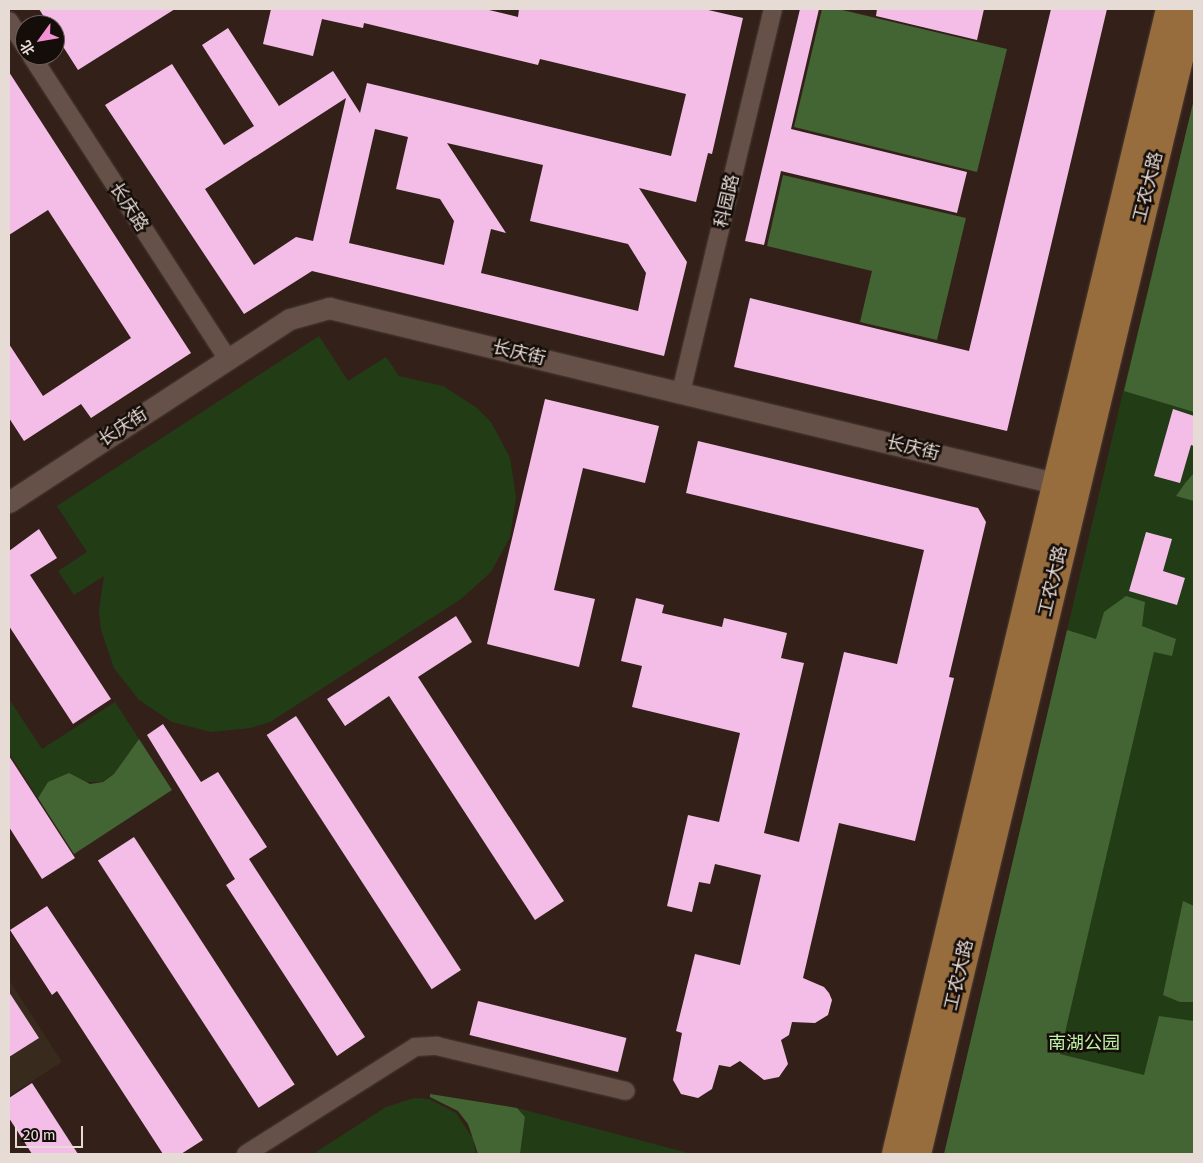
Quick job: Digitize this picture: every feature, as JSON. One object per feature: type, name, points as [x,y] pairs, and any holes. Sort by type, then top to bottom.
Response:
[{"type":"main road","name":"工农大路","points":[[917,1154],[1170,9]]},
{"type":"main road","name":"工农大路","points":[[896,1154],[1064,485],[1191,9]]},
{"type":"street","name":"科园路","points":[[680,392],[773,9]]},
{"type":"street","name":"长庆路","points":[[37,65],[228,359]]},
{"type":"street","name":"长庆街","points":[[9,502],[290,319],[329,308],[1064,485]]},
{"type":"street","points":[[246,1154],[415,1046],[437,1046],[626,1091]]},
{"type":"shaded area","points":[[9,980],[62,1062],[9,1096]]},
{"type":"green space","points":[[822,9],[838,9],[1007,49],[977,172],[794,127]]},
{"type":"green space","name":"南湖公园","points":[[1194,99],[1194,1154],[944,1154],[1119,409]]},
{"type":"green space","points":[[1194,99],[1194,412],[1124,391]]},
{"type":"green space","points":[[783,175],[966,218],[937,340],[860,322],[872,271],[767,246]]},
{"type":"green space","points":[[319,336],[348,381],[386,357],[399,376],[443,386],[477,408],[491,422],[510,458],[516,497],[510,537],[491,572],[461,599],[270,722],[251,728],[211,732],[172,722],[139,700],[114,668],[101,630],[99,610],[104,576],[74,595],[58,571],[87,552],[57,506]]},
{"type":"green space","points":[[1194,473],[1194,501],[1176,496],[1186,482]]},
{"type":"green space","points":[[1126,596],[1145,602],[1142,626],[1176,639],[1172,656],[1154,652],[1060,1054],[1144,1075],[1159,1016],[1194,1021],[1194,1154],[944,1154],[1067,630],[1096,639],[1104,612]]},
{"type":"green space","points":[[9,699],[42,749],[115,702],[139,739],[114,774],[102,782],[48,782],[38,798],[9,753]]},
{"type":"green space","points":[[139,739],[172,790],[74,854],[38,798],[48,782],[69,773],[90,784],[103,782],[114,774]]},
{"type":"green space","points":[[1183,901],[1194,906],[1194,1002],[1180,1002],[1163,995]]},
{"type":"green space","points":[[430,1094],[517,1108],[525,1117],[520,1154],[478,1154],[468,1124],[458,1111],[430,1097]]},
{"type":"green space","points":[[414,1098],[429,1099],[456,1113],[473,1139],[476,1154],[313,1154],[386,1107]]},
{"type":"green space","points":[[517,1108],[692,1154],[520,1154],[525,1117]]},
{"type":"building","points":[[39,9],[175,9],[78,70],[65,50],[65,15],[43,15]]},
{"type":"building","points":[[271,9],[485,9],[518,17],[519,9],[704,9],[743,18],[712,154],[708,153],[696,202],[639,188],[687,262],[664,356],[312,271],[244,314],[105,105],[172,64],[224,145],[254,126],[202,45],[228,28],[279,106],[333,71],[360,113],[367,83],[671,156],[686,94],[540,59],[538,65],[364,23],[363,28],[322,19],[313,56],[263,44]],"holes":[[[346,98],[313,241],[296,237],[254,265],[205,189]],[[375,129],[408,137],[396,189],[440,199],[454,221],[444,265],[349,243]],[[447,143],[543,165],[530,221],[628,244],[646,273],[638,311],[481,273],[491,229],[506,233]]]},
{"type":"building","points":[[800,9],[819,9],[791,129],[967,172],[957,213],[781,171],[764,245],[745,241]]},
{"type":"building","points":[[877,9],[984,9],[977,40],[876,16]]},
{"type":"building","points":[[1051,9],[1107,9],[1007,431],[734,367],[750,298],[969,351]]},
{"type":"building","points":[[9,72],[191,353],[91,418],[81,404],[24,441],[9,418],[9,344],[43,396],[131,338],[48,210],[9,235]]},
{"type":"building","points":[[545,399],[659,426],[645,483],[583,468],[554,590],[595,599],[579,667],[487,644]]},
{"type":"building","points":[[1173,409],[1194,416],[1194,446],[1191,445],[1180,483],[1154,476]]},
{"type":"building","points":[[698,441],[978,508],[986,522],[949,677],[954,678],[915,841],[839,823],[803,978],[824,987],[829,993],[832,1000],[828,1015],[815,1023],[792,1022],[789,1035],[781,1040],[788,1064],[779,1077],[764,1080],[740,1061],[730,1067],[719,1065],[712,1089],[698,1098],[681,1094],[673,1080],[682,1033],[676,1031],[695,954],[740,965],[761,875],[715,864],[710,884],[699,882],[692,912],[667,906],[688,815],[719,822],[740,733],[632,707],[642,666],[621,661],[636,598],[664,605],[662,613],[722,627],[724,618],[787,633],[781,658],[804,663],[764,833],[799,842],[844,652],[897,664],[924,550],[686,493]]},
{"type":"building","points":[[39,529],[57,558],[30,575],[111,699],[73,724],[9,626],[9,551]]},
{"type":"building","points":[[1146,532],[1172,539],[1163,571],[1185,578],[1177,605],[1129,591]]},
{"type":"building","points":[[456,616],[472,642],[418,677],[564,901],[535,920],[389,696],[345,726],[327,699]]},
{"type":"building","points":[[296,716],[461,970],[432,989],[267,735]]},
{"type":"building","points":[[163,724],[201,782],[218,772],[267,847],[249,859],[365,1037],[337,1056],[226,885],[235,879],[147,735]]},
{"type":"building","points":[[9,756],[75,858],[42,879],[9,827]]},
{"type":"building","points":[[134,837],[295,1084],[259,1108],[98,860]]},
{"type":"building","points":[[47,906],[203,1140],[181,1154],[163,1154],[57,991],[52,995],[10,930]]},
{"type":"building","points":[[9,992],[39,1038],[9,1057]]},
{"type":"building","points":[[478,1001],[626,1038],[618,1072],[470,1035]]},
{"type":"building","points":[[32,1083],[78,1154],[32,1154],[9,1118],[9,1098]]}]
